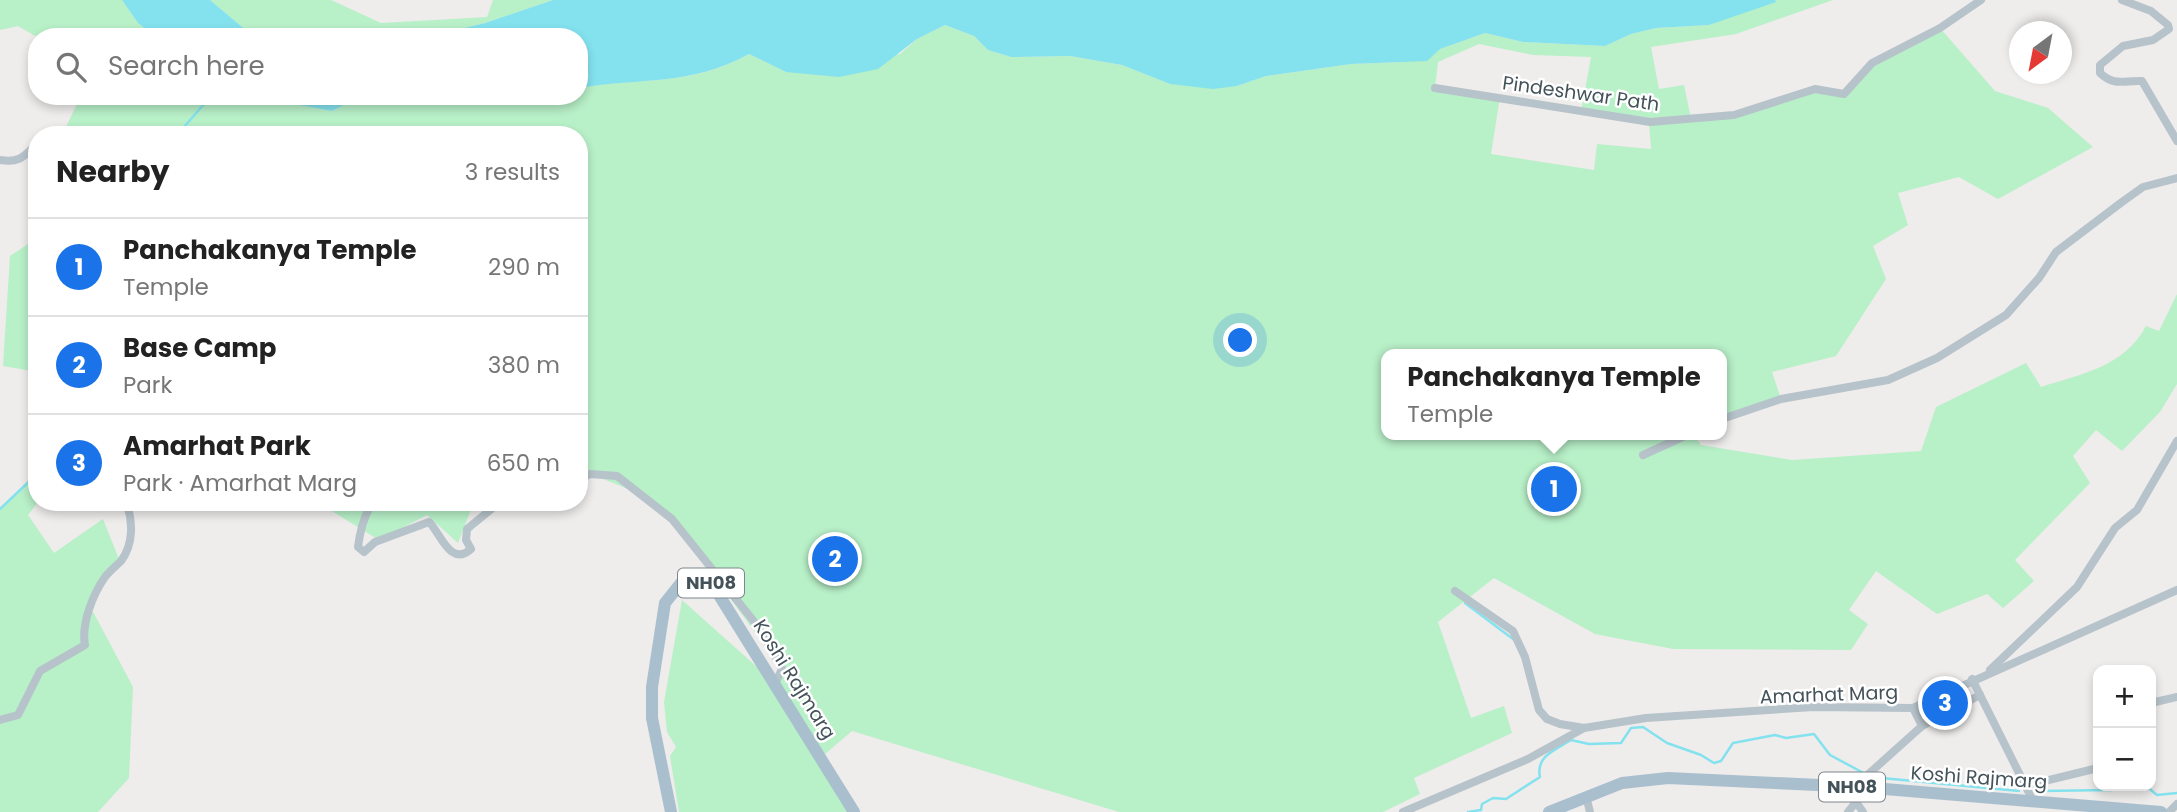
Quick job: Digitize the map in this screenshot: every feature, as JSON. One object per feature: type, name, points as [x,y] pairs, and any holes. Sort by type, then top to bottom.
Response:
[{"type":"main road","name":"Koshi Rajmarg","points":[[671,812],[651,703],[665,603],[681,583],[697,577],[714,587],[855,812]]},
{"type":"main road","name":"Koshi Rajmarg","points":[[1549,812],[1622,783],[1659,778],[1865,780],[2033,801],[2050,807],[2161,812]]},
{"type":"street","name":"Pindeshwar Path","points":[[1435,88],[1650,122],[1734,115],[1815,89],[1844,94],[1872,63],[1941,28],[1981,0]]},
{"type":"street","points":[[2122,0],[2151,11],[2168,25],[2169,29],[2153,40],[2123,47],[2100,65],[2100,73],[2109,81],[2119,84],[2142,81],[2177,141]]},
{"type":"street","points":[[0,160],[14,162],[28,156]]},
{"type":"street","points":[[1727,416],[1781,399],[1888,380],[1937,358],[2006,315],[2039,278],[2056,252],[2122,202],[2143,187],[2177,178]]},
{"type":"street","points":[[1643,455],[1676,440]]},
{"type":"street","points":[[1986,674],[2019,639],[2077,587],[2115,528],[2137,510],[2177,441]]},
{"type":"street","points":[[588,475],[617,476],[671,519],[760,629],[782,669],[775,684]]},
{"type":"street","points":[[0,720],[18,715],[40,671],[85,645],[82,631],[104,578],[126,553],[132,519],[129,511]]},
{"type":"street","points":[[367,511],[358,547],[365,552],[375,542],[429,522],[444,547],[458,554],[465,554],[471,548],[466,540],[467,529],[489,511]]},
{"type":"street","name":"Amarhat Marg","points":[[1584,727],[1646,718],[1813,707],[1913,708],[1972,679],[2177,590]]},
{"type":"street","points":[[1455,591],[1513,632],[1525,657],[1539,710],[1547,719],[1584,727]]},
{"type":"street","points":[[1972,679],[2028,785],[2033,801]]},
{"type":"street","points":[[1848,812],[1856,802],[1865,780],[1922,726],[1980,695]]},
{"type":"street","points":[[2156,702],[2177,696]]},
{"type":"street","points":[[1913,708],[1922,726]]},
{"type":"street","points":[[1403,812],[1528,759],[1584,727]]},
{"type":"street","points":[[2028,785],[2093,769]]},
{"type":"street","points":[[1586,796],[1590,812]]},
{"type":"street","points":[[1856,802],[1863,812]]},
{"type":"street","points":[[2169,812],[2177,804]]},
{"type":"green space","points":[[0,0],[122,0],[144,28],[28,28],[28,32],[18,26],[0,30]]},
{"type":"green space","points":[[210,0],[331,0],[381,23],[487,17],[493,0],[553,0],[464,28],[243,28]]},
{"type":"green space","points":[[1775,0],[1833,0],[1736,34],[1651,47],[1659,89],[1684,85],[1691,119],[1734,115],[1815,89],[1844,94],[1872,63],[1940,28],[1995,91],[2048,108],[2093,147],[1998,199],[1959,177],[1898,193],[1908,225],[1873,246],[1886,279],[1836,356],[1772,372],[1781,399],[1727,416],[1727,349],[1381,349],[1381,440],[1698,440],[1701,445],[1792,460],[1921,451],[1936,407],[2026,363],[2041,387],[2101,367],[2126,351],[2146,326],[2159,331],[2177,294],[2177,384],[2160,412],[2122,451],[2096,430],[2073,456],[2090,483],[2015,560],[2034,581],[2003,608],[1987,594],[1937,614],[1876,571],[1849,610],[1868,624],[1851,650],[1673,649],[1595,634],[1494,578],[1438,622],[1471,718],[1504,706],[1512,733],[1414,778],[1420,794],[1383,812],[1119,812],[852,731],[818,760],[849,812],[679,812],[670,756],[676,747],[667,732],[664,702],[682,600],[775,683],[782,669],[672,519],[643,495],[588,474],[588,126],[66,126],[76,105],[299,105],[332,111],[344,105],[588,105],[588,86],[685,77],[727,65],[749,54],[786,72],[900,54],[917,39],[945,25],[974,36],[988,50],[1011,57],[1070,56],[1122,65],[1170,84],[1237,86],[1266,76],[1351,64],[1403,62],[1485,33],[1523,42],[1605,46],[1631,34],[1656,28],[1709,25]],"holes":[[[1479,44],[1533,55],[1591,57],[1581,112],[1649,122],[1651,149],[1597,144],[1594,170],[1491,154],[1500,97],[1435,88],[1438,62]]]},
{"type":"green space","points":[[28,244],[28,370],[3,366],[10,256]]},
{"type":"green space","points":[[28,483],[28,511],[31,511],[28,515],[54,553],[103,519],[120,562],[104,578],[91,608],[133,687],[129,778],[98,812],[0,812],[0,509]]},
{"type":"green space","points":[[332,511],[470,511],[458,543],[427,515],[379,540]]},
{"type":"green space","points":[[1956,690],[1962,691],[1964,701],[1928,718],[1919,719],[1916,710]]},
{"type":"water","points":[[122,0],[210,0],[243,28],[144,28]]},
{"type":"water","points":[[553,0],[1776,2],[1709,25],[1656,28],[1631,34],[1605,46],[1523,42],[1485,33],[1440,49],[1427,61],[1351,64],[1266,76],[1237,86],[1213,89],[1170,84],[1122,65],[1070,56],[1011,57],[988,50],[974,36],[945,25],[917,39],[878,69],[839,77],[786,72],[749,54],[706,72],[588,87],[588,28],[464,28]]},
{"type":"water","points":[[299,105],[344,105],[332,111]]},
{"type":"waterway","points":[[185,126],[203,105]]},
{"type":"waterway","points":[[0,509],[28,483]]},
{"type":"waterway","points":[[1465,603],[1513,639]]},
{"type":"waterway","points":[[1468,812],[1481,810],[1482,804],[1493,798],[1506,799],[1540,777],[1539,770],[1544,758],[1571,740],[1589,744],[1621,743],[1631,728],[1643,727],[1667,743],[1701,755],[1714,763],[1721,761],[1733,743],[1775,735],[1786,738],[1814,734],[1830,755],[1871,777],[2019,791]]},
{"type":"waterway","points":[[2039,791],[2093,790]]},
{"type":"waterway","points":[[2152,791],[2157,795],[2177,793]]},
{"type":"place","name":"Panchakanya Temple","points":[[1554,489]]},
{"type":"place","name":"Base Camp","points":[[835,559]]},
{"type":"place","name":"Amarhat Park","points":[[1945,703]]}]
